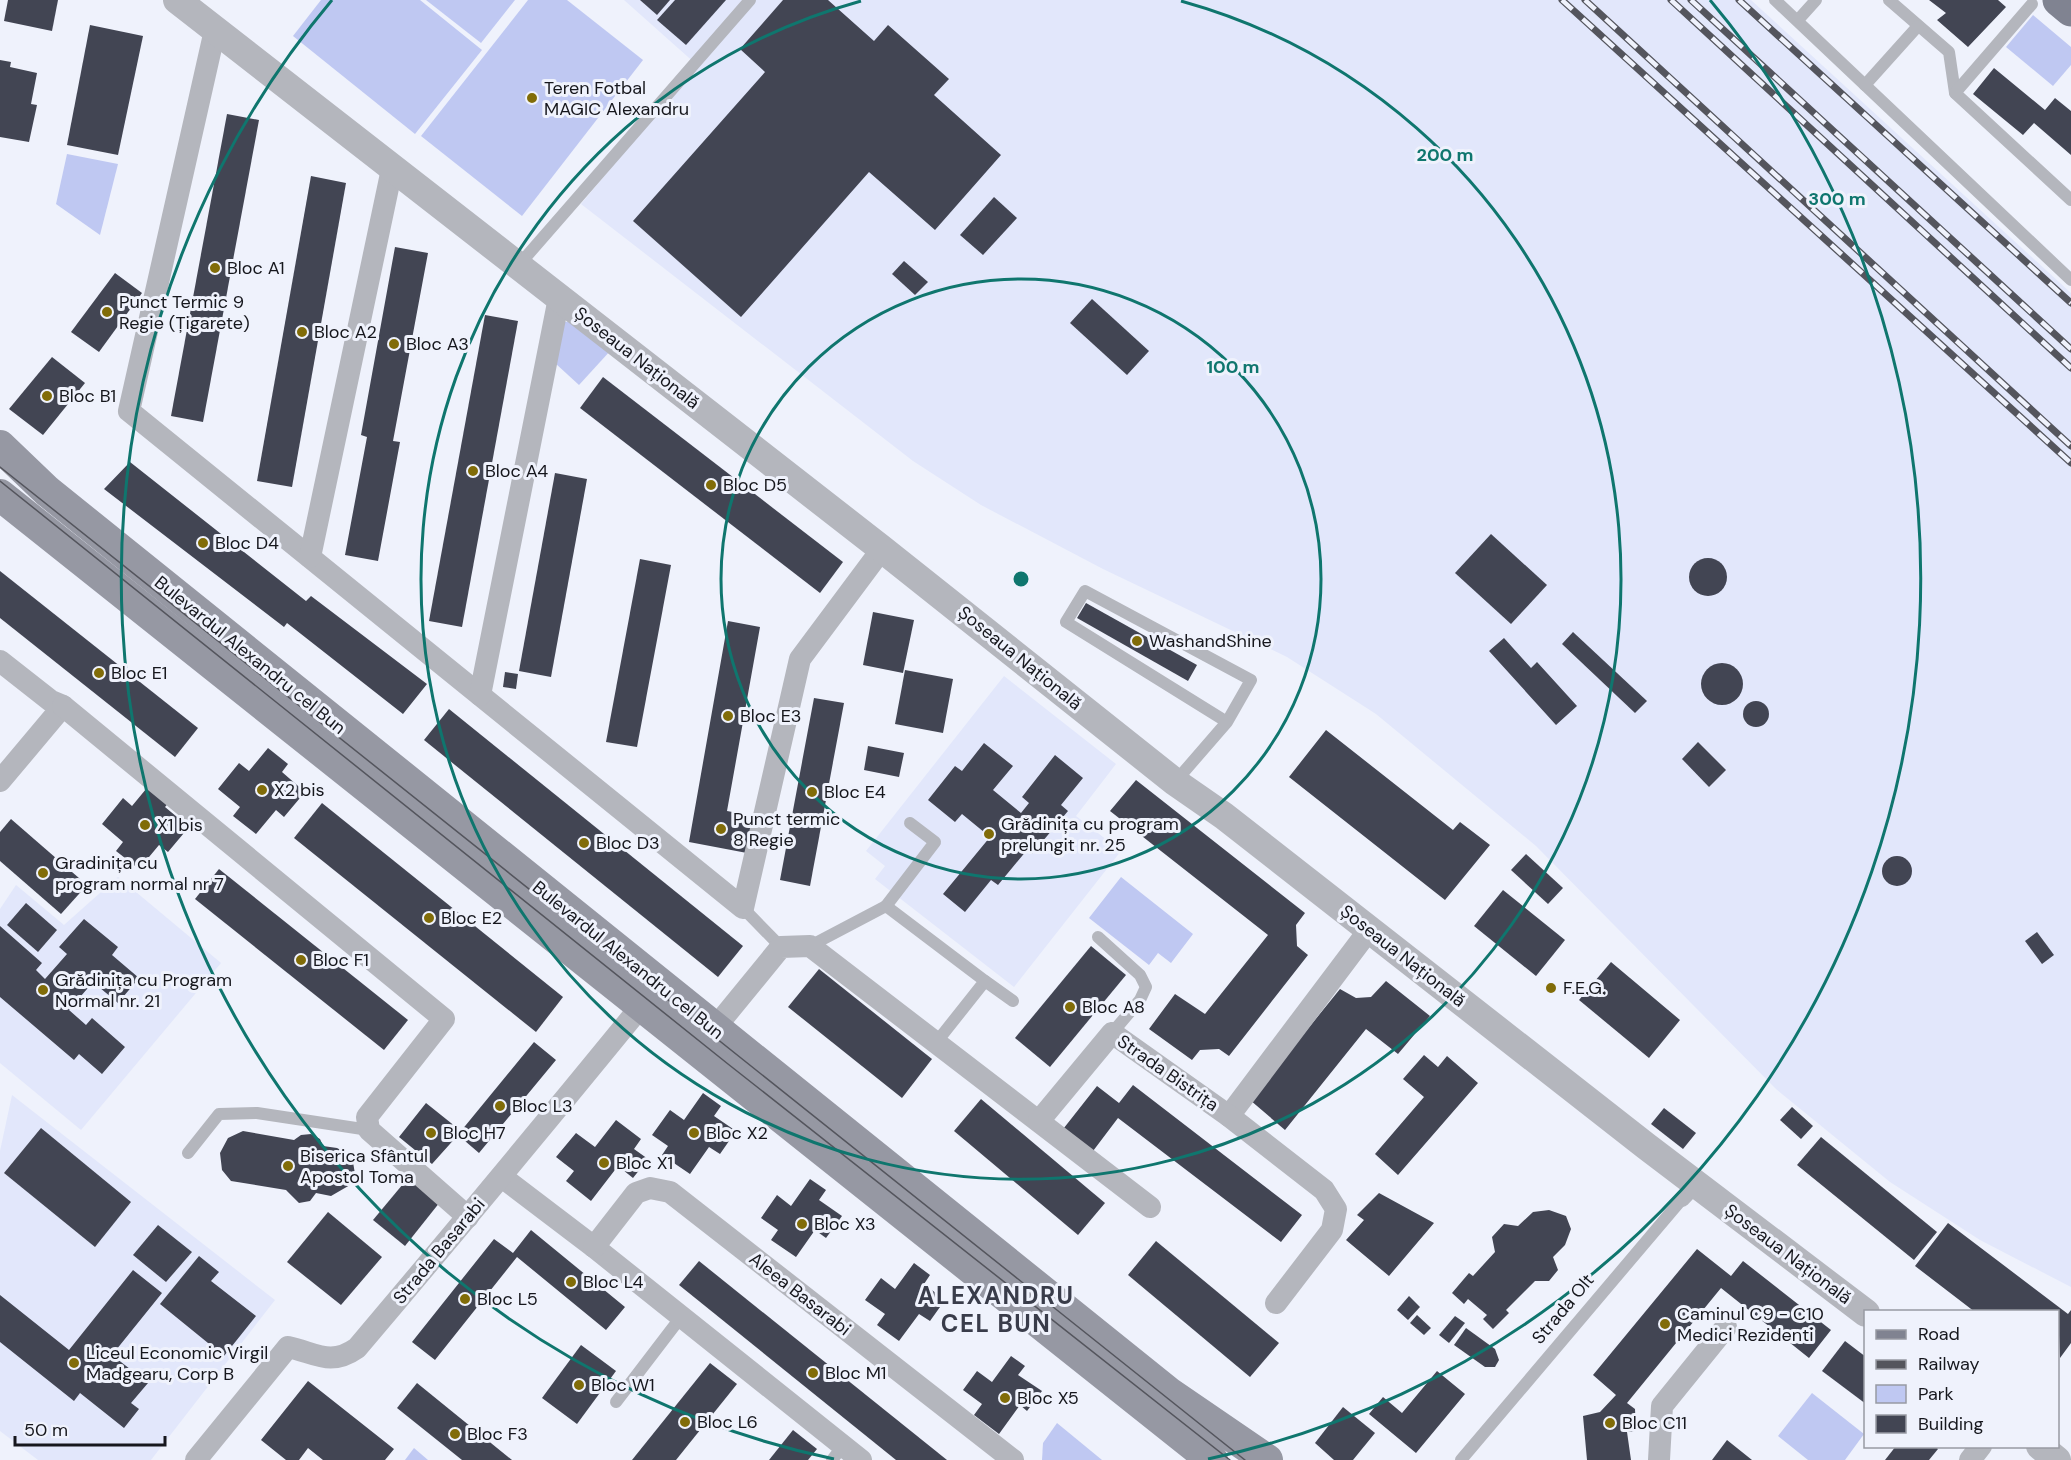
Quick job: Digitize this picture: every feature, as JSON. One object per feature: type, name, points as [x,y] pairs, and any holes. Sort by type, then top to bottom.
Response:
[{"type":"main road","points":[[2046,2],[2071,10]]},
{"type":"main road","name":"Bulevardul Alexandru cel Bun","points":[[0,446],[47,491],[650,995],[1212,1460]]},
{"type":"main road","name":"Bulevardul Alexandru cel Bun","points":[[0,495],[650,995],[714,1029],[1169,1394],[1267,1460]]},
{"type":"street","name":"Șoseaua Națională","points":[[177,0],[882,549],[1175,782],[1224,816],[1369,930],[1689,1192],[1864,1312]]},
{"type":"street","points":[[215,30],[129,411],[743,908],[800,659],[882,549]]},
{"type":"street","points":[[310,557],[392,169]]},
{"type":"street","points":[[480,695],[559,298]]},
{"type":"street","points":[[0,661],[51,701],[63,706],[444,1019],[367,1117],[369,1130],[468,1217]]},
{"type":"street","points":[[0,782],[63,706]]},
{"type":"street","name":"Strada Bistrița","points":[[1229,1116],[1369,930]]},
{"type":"street","points":[[714,1029],[781,947],[810,946],[1150,1207]]},
{"type":"street","name":"Strada Basarabi","points":[[196,1460],[288,1347],[328,1359],[346,1356],[357,1348],[502,1177],[650,995]]},
{"type":"street","name":"Strada Bistrița","points":[[1039,1121],[1112,1033],[1229,1116],[1324,1190],[1336,1209],[1332,1230],[1276,1303]]},
{"type":"street","points":[[502,1177],[681,1317],[837,1453],[861,1460]]},
{"type":"street","name":"Aleea Basarabi","points":[[594,1247],[636,1193],[650,1188],[669,1192],[1013,1460]]},
{"type":"street","points":[[1659,1460],[1662,1406],[1726,1327]]},
{"type":"street","points":[[1970,1460],[1979,1448]]},
{"type":"street","points":[[2042,1448],[2057,1460]]},
{"type":"lane","points":[[518,267],[750,0]]},
{"type":"lane","points":[[1775,0],[2071,280]]},
{"type":"lane","points":[[1798,20],[1816,0]]},
{"type":"lane","points":[[1889,0],[1949,52],[1955,93],[2071,200]]},
{"type":"lane","points":[[1955,93],[2046,2]]},
{"type":"lane","points":[[1865,85],[1918,26]]},
{"type":"lane","points":[[1175,782],[1227,722],[1251,680],[1085,591],[1066,622],[1227,722]]},
{"type":"lane","points":[[810,946],[886,906],[935,842],[910,823]]},
{"type":"lane","points":[[886,906],[1013,1001]]},
{"type":"lane","points":[[743,908],[781,947]]},
{"type":"lane","points":[[1098,937],[1140,975],[1146,987],[1140,1000],[1112,1033]]},
{"type":"lane","points":[[935,1044],[986,981]]},
{"type":"lane","points":[[188,1153],[219,1114],[257,1113],[369,1130]]},
{"type":"lane","name":"Strada Olt","points":[[1461,1460],[1689,1192]]},
{"type":"lane","points":[[616,1402],[681,1317]]},
{"type":"shaded area","points":[[624,0],[1751,0],[2071,293],[2071,1287],[1980,1240],[1890,1182],[1776,1089],[1536,846],[1376,714],[1287,657],[1103,569],[981,505],[913,461],[581,204],[697,65]]},
{"type":"shaded area","name":"Grădinița cu program prelungit nr. 25","points":[[1004,676],[1116,764],[1076,816],[1121,851],[1014,987],[875,879],[885,866],[866,851]]},
{"type":"shaded area","points":[[118,877],[221,963],[81,1130],[0,1063],[0,909],[16,885],[64,925]]},
{"type":"shaded area","points":[[12,1095],[275,1300],[151,1460],[38,1460],[0,1431],[0,1151]]},
{"type":"green space","points":[[321,0],[420,0],[482,50],[415,134],[293,36]]},
{"type":"green space","points":[[426,0],[515,0],[481,43]]},
{"type":"green space","name":"Teren Fotbal MAGIC Alexandru","points":[[528,0],[567,0],[643,60],[522,216],[421,136]]},
{"type":"green space","points":[[2033,15],[2071,47],[2071,65],[2053,86],[2006,47]]},
{"type":"green space","points":[[67,154],[118,164],[100,235],[56,204]]},
{"type":"green space","points":[[579,321],[611,350],[579,385],[555,363],[563,322]]},
{"type":"green space","points":[[1121,877],[1193,934],[1171,963],[1158,953],[1149,965],[1089,918]]},
{"type":"green space","points":[[1812,1393],[1864,1434],[1845,1460],[1808,1460],[1778,1436]]},
{"type":"green space","points":[[1057,1423],[1102,1460],[1042,1460],[1043,1443]]},
{"type":"green space","points":[[414,1448],[428,1460],[405,1460]]},
{"type":"building","points":[[8,0],[58,0],[52,31],[4,21]]},
{"type":"building","points":[[640,0],[670,0],[657,15]]},
{"type":"building","points":[[675,0],[726,0],[686,45],[657,20]]},
{"type":"building","points":[[783,0],[828,0],[874,41],[888,25],[949,79],[934,95],[1001,155],[935,230],[869,172],[741,317],[633,221],[765,72],[740,49]]},
{"type":"building","points":[[1929,0],[1998,0],[2006,7],[1968,47],[1937,20],[1946,13]]},
{"type":"building","points":[[90,25],[143,36],[118,155],[67,145]]},
{"type":"building","points":[[0,60],[11,62],[10,67],[37,73],[31,104],[37,105],[29,142],[0,137]]},
{"type":"building","points":[[1994,68],[2045,110],[2055,98],[2071,111],[2071,155],[2034,123],[2023,135],[1973,94]]},
{"type":"building","name":"Bloc A1","points":[[227,114],[259,120],[203,422],[171,416]]},
{"type":"building","name":"Bloc A2","points":[[311,176],[346,183],[292,487],[257,481]]},
{"type":"building","points":[[994,197],[1017,218],[983,255],[960,235]]},
{"type":"building","name":"Bloc A3","points":[[395,247],[428,253],[393,441],[400,442],[378,561],[345,555],[367,437],[361,435]]},
{"type":"building","points":[[904,261],[928,282],[915,295],[892,274]]},
{"type":"building","name":"Punct Termic 9 Regie (Țigarete)","points":[[115,273],[142,293],[99,352],[71,332]]},
{"type":"building","points":[[1092,299],[1149,351],[1127,375],[1070,323]]},
{"type":"building","name":"Bloc A4","points":[[485,315],[518,321],[462,627],[429,621]]},
{"type":"building","name":"Bloc B1","points":[[52,357],[85,383],[43,435],[9,409]]},
{"type":"building","name":"Bloc D5","points":[[603,377],[843,562],[820,593],[580,408]]},
{"type":"building","name":"Bloc D4","points":[[130,462],[306,601],[311,596],[427,684],[403,714],[287,623],[284,627],[104,489]]},
{"type":"building","points":[[555,473],[587,479],[551,677],[519,671]]},
{"type":"building","points":[[1491,534],[1547,585],[1511,624],[1455,573]]},
{"type":"building","points":[[1708,558],[1722,563],[1727,577],[1722,591],[1708,596],[1694,591],[1689,577],[1694,563]]},
{"type":"building","points":[[640,559],[671,565],[637,747],[606,742]]},
{"type":"building","name":"Bloc E1","points":[[0,571],[198,728],[175,757],[0,618]]},
{"type":"building","name":"WashandShine","points":[[1086,603],[1197,665],[1188,681],[1077,618]]},
{"type":"building","points":[[873,612],[914,620],[903,673],[863,665]]},
{"type":"building","name":"Bloc E3","points":[[728,621],[760,627],[727,811],[754,816],[747,853],[689,842]]},
{"type":"building","points":[[1573,632],[1647,701],[1635,713],[1562,644]]},
{"type":"building","points":[[1504,638],[1531,668],[1537,662],[1577,706],[1556,725],[1489,651]]},
{"type":"building","points":[[1722,663],[1730,664],[1737,669],[1742,676],[1742,692],[1737,699],[1730,704],[1722,705],[1714,704],[1707,699],[1702,692],[1701,684],[1702,676],[1707,669],[1714,664]]},
{"type":"building","points":[[905,670],[953,679],[943,733],[895,724]]},
{"type":"building","points":[[505,672],[518,674],[516,689],[503,687]]},
{"type":"building","name":"Bloc E4","points":[[814,698],[844,703],[810,886],[780,880]]},
{"type":"building","points":[[1756,701],[1765,705],[1769,714],[1765,723],[1756,727],[1747,723],[1743,714],[1747,705]]},
{"type":"building","name":"Bloc D3","points":[[449,709],[743,946],[718,977],[424,740]]},
{"type":"building","points":[[1326,730],[1453,830],[1460,822],[1490,845],[1445,900],[1289,777]]},
{"type":"building","points":[[1698,742],[1726,770],[1709,787],[1682,759]]},
{"type":"building","name":"Grădinița cu program prelungit nr. 25","points":[[984,743],[1013,766],[993,790],[1021,813],[1029,803],[1022,797],[1055,755],[1083,778],[1061,805],[1068,811],[1032,854],[1027,850],[998,885],[991,880],[965,912],[943,894],[990,837],[962,814],[955,822],[928,800],[955,766],[962,771]]},
{"type":"building","points":[[868,746],[904,753],[899,777],[864,770]]},
{"type":"building","name":"X2 bis","points":[[268,748],[288,764],[282,772],[305,792],[284,817],[276,810],[256,834],[233,816],[240,807],[218,789],[239,763],[249,771]]},
{"type":"building","points":[[1136,780],[1305,913],[1296,925],[1297,946],[1308,955],[1229,1056],[1219,1049],[1200,1050],[1192,1060],[1149,1029],[1175,994],[1205,1014],[1268,935],[1110,811]]},
{"type":"building","name":"X1 bis","points":[[151,783],[172,799],[165,807],[189,827],[168,852],[159,845],[139,869],[116,851],[123,842],[102,824],[123,798],[132,806]]},
{"type":"building","name":"Bloc E2","points":[[322,803],[563,997],[536,1032],[294,838]]},
{"type":"building","name":"Gradinița cu program normal nr 7","points":[[11,819],[87,885],[61,914],[0,861],[0,832]]},
{"type":"building","points":[[1526,854],[1563,888],[1548,904],[1511,870]]},
{"type":"building","points":[[1897,856],[1908,860],[1912,871],[1908,882],[1897,886],[1886,882],[1882,871],[1886,860]]},
{"type":"building","name":"Bloc F1","points":[[219,869],[408,1020],[384,1050],[195,899]]},
{"type":"building","points":[[1503,890],[1565,940],[1536,976],[1474,926]]},
{"type":"building","points":[[26,903],[57,930],[38,952],[7,925]]},
{"type":"building","name":"Grădinița cu Program Normal nr. 21","points":[[84,919],[118,947],[112,955],[139,978],[118,1003],[93,982],[69,1010],[86,1025],[92,1018],[125,1047],[102,1074],[79,1054],[74,1060],[0,997],[0,926],[42,963],[36,970],[45,979],[67,954],[59,947]]},
{"type":"building","points":[[2037,932],[2054,955],[2042,964],[2025,941]]},
{"type":"building","name":"Bloc A8","points":[[1091,946],[1126,975],[1050,1067],[1015,1038]]},
{"type":"building","points":[[1611,962],[1680,1020],[1649,1058],[1579,1000]]},
{"type":"building","points":[[819,969],[932,1059],[902,1098],[788,1007]]},
{"type":"building","points":[[1386,981],[1430,1016],[1398,1054],[1366,1029],[1285,1130],[1250,1100],[1340,989],[1356,998],[1371,997]]},
{"type":"building","name":"Bloc L3","points":[[534,1042],[556,1060],[479,1153],[458,1135],[432,1164],[399,1137],[426,1103],[461,1131]]},
{"type":"building","points":[[1424,1055],[1438,1067],[1447,1056],[1478,1083],[1398,1175],[1375,1154],[1424,1097],[1403,1079]]},
{"type":"building","points":[[1133,1085],[1302,1215],[1281,1242],[1118,1118],[1090,1155],[1060,1133],[1097,1086],[1119,1103]]},
{"type":"building","name":"Bloc X2","points":[[703,1093],[721,1106],[714,1116],[736,1131],[720,1154],[709,1147],[690,1174],[662,1155],[668,1146],[652,1135],[670,1110],[684,1120]]},
{"type":"building","points":[[981,1099],[1105,1203],[1078,1235],[954,1131]]},
{"type":"building","points":[[1792,1107],[1813,1126],[1801,1139],[1780,1120]]},
{"type":"building","points":[[1664,1108],[1696,1133],[1683,1149],[1651,1124]]},
{"type":"building","name":"Bloc X1","points":[[616,1120],[641,1139],[634,1149],[648,1159],[633,1178],[618,1166],[591,1201],[566,1181],[574,1171],[556,1157],[576,1133],[595,1147]]},
{"type":"building","points":[[41,1128],[131,1202],[95,1247],[4,1173]]},
{"type":"building","name":"Biserica Sfântul Apostol Toma","points":[[243,1131],[294,1140],[301,1135],[311,1134],[320,1139],[323,1146],[337,1148],[348,1154],[353,1162],[355,1174],[350,1185],[331,1196],[316,1193],[310,1201],[299,1203],[286,1190],[231,1181],[222,1170],[220,1153],[228,1138]]},
{"type":"building","points":[[1821,1137],[1937,1232],[1914,1260],[1797,1165]]},
{"type":"building","points":[[408,1178],[440,1202],[405,1246],[373,1220]]},
{"type":"building","name":"Bloc X3","points":[[810,1179],[826,1190],[819,1200],[842,1216],[826,1238],[815,1230],[796,1257],[771,1240],[778,1230],[761,1218],[777,1195],[791,1206]]},
{"type":"building","points":[[1379,1193],[1434,1223],[1389,1276],[1346,1240],[1364,1220],[1357,1215]]},
{"type":"building","points":[[1549,1210],[1566,1216],[1571,1229],[1565,1245],[1553,1257],[1558,1270],[1549,1281],[1535,1281],[1506,1310],[1509,1313],[1493,1329],[1483,1319],[1487,1315],[1468,1299],[1464,1304],[1452,1293],[1469,1273],[1473,1276],[1495,1252],[1492,1237],[1504,1224],[1518,1226],[1533,1212]]},
{"type":"building","points":[[328,1212],[382,1257],[341,1305],[287,1262]]},
{"type":"building","points":[[1948,1223],[2068,1314],[2071,1310],[2071,1343],[2060,1358],[2059,1310],[1972,1310],[1915,1266]]},
{"type":"building","points":[[158,1225],[192,1252],[166,1282],[133,1255]]},
{"type":"building","points":[[531,1230],[625,1307],[606,1330],[517,1257],[435,1360],[412,1342],[494,1239],[513,1253]]},
{"type":"building","points":[[1156,1241],[1279,1343],[1250,1377],[1128,1275]]},
{"type":"building","points":[[1697,1249],[1731,1276],[1743,1261],[1831,1330],[1809,1358],[1721,1288],[1627,1403],[1635,1409],[1636,1431],[1627,1432],[1631,1460],[1587,1460],[1583,1416],[1600,1412],[1616,1395],[1593,1375]]},
{"type":"building","points":[[199,1256],[219,1272],[211,1281],[256,1316],[224,1356],[160,1304]]},
{"type":"building","name":"Bloc M1","points":[[699,1261],[947,1460],[896,1460],[679,1285]]},
{"type":"building","points":[[914,1263],[930,1275],[924,1284],[945,1300],[930,1321],[919,1314],[899,1341],[877,1325],[885,1314],[865,1300],[881,1278],[895,1289]]},
{"type":"building","points":[[133,1270],[162,1293],[112,1355],[148,1383],[131,1403],[139,1409],[124,1428],[80,1393],[74,1401],[0,1342],[0,1295],[69,1350]]},
{"type":"building","points":[[1409,1296],[1420,1307],[1408,1320],[1397,1310]]},
{"type":"building","points":[[1417,1315],[1431,1328],[1424,1335],[1410,1323]]},
{"type":"building","points":[[1455,1316],[1465,1323],[1449,1343],[1439,1335]]},
{"type":"building","points":[[1466,1328],[1495,1349],[1499,1360],[1495,1367],[1485,1367],[1454,1345]]},
{"type":"building","points":[[1845,1341],[1864,1355],[1864,1402],[1822,1371]]},
{"type":"building","name":"Bloc W1","points":[[581,1345],[616,1371],[577,1424],[542,1398]]},
{"type":"building","name":"Bloc X5","points":[[1011,1356],[1025,1366],[1018,1375],[1042,1391],[1027,1411],[1020,1405],[999,1434],[974,1415],[982,1404],[963,1390],[977,1371],[992,1382]]},
{"type":"building","name":"Bloc L6","points":[[710,1363],[737,1384],[676,1460],[632,1460]]},
{"type":"building","points":[[1437,1371],[1465,1394],[1416,1453],[1369,1414],[1383,1397],[1402,1413]]},
{"type":"building","points":[[308,1381],[394,1449],[385,1460],[323,1460],[308,1448],[299,1460],[286,1460],[261,1440]]},
{"type":"building","name":"Bloc F3","points":[[417,1383],[512,1460],[462,1460],[397,1408]]},
{"type":"building","points":[[1343,1407],[1375,1433],[1353,1460],[1334,1460],[1315,1443]]},
{"type":"building","points":[[793,1430],[817,1449],[808,1460],[769,1460]]},
{"type":"building","points":[[1727,1440],[1752,1460],[1712,1460]]},
{"type":"building","points":[[1894,1448],[1938,1449],[1929,1460],[1885,1460]]},
{"type":"tram line","points":[[0,467],[1245,1460]]},
{"type":"tram line","points":[[0,481],[728,1064],[1230,1460]]},
{"type":"railway","points":[[1562,0],[2071,463]]},
{"type":"railway","points":[[1585,0],[2071,446]]},
{"type":"railway","points":[[1671,0],[2071,368]]},
{"type":"railway","points":[[1691,0],[2071,349]]},
{"type":"railway","points":[[1739,0],[2071,303]]},
{"type":"place","name":"Teren Fotbal MAGIC Alexandru","points":[[532,98]]},
{"type":"place","name":"Bloc A1","points":[[215,268]]},
{"type":"place","name":"Punct Termic 9 Regie (Țigarete)","points":[[107,312]]},
{"type":"place","name":"Bloc A2","points":[[302,332]]},
{"type":"place","name":"Bloc A3","points":[[394,344]]},
{"type":"place","name":"Bloc B1","points":[[47,396]]},
{"type":"place","name":"Bloc A4","points":[[473,471]]},
{"type":"place","name":"Bloc D5","points":[[711,485]]},
{"type":"place","name":"Bloc D4","points":[[203,543]]},
{"type":"place","name":"WashandShine","points":[[1137,641]]},
{"type":"place","name":"Bloc E1","points":[[99,673]]},
{"type":"place","name":"Bloc E3","points":[[728,716]]},
{"type":"place","name":"X2 bis","points":[[262,790]]},
{"type":"place","name":"Bloc E4","points":[[812,792]]},
{"type":"place","name":"X1 bis","points":[[145,825]]},
{"type":"place","name":"Punct termic 8 Regie","points":[[721,829]]},
{"type":"place","name":"Grădinița cu program prelungit nr. 25","points":[[989,834]]},
{"type":"place","name":"Bloc D3","points":[[584,843]]},
{"type":"place","name":"Gradinița cu program normal nr 7","points":[[43,873]]},
{"type":"place","name":"Bloc E2","points":[[429,918]]},
{"type":"place","name":"Bloc F1","points":[[301,960]]},
{"type":"place","name":"F.E.G.","points":[[1551,988]]},
{"type":"place","name":"Grădinița cu Program Normal nr. 21","points":[[43,990]]},
{"type":"place","name":"Bloc A8","points":[[1070,1007]]},
{"type":"place","name":"Bloc L3","points":[[500,1106]]},
{"type":"place","name":"Bloc H7","points":[[431,1133]]},
{"type":"place","name":"Bloc X2","points":[[694,1133]]},
{"type":"place","name":"Bloc X1","points":[[604,1163]]},
{"type":"place","name":"Biserica Sfântul Apostol Toma","points":[[288,1166]]},
{"type":"place","name":"Bloc X3","points":[[802,1224]]},
{"type":"place","name":"Bloc L4","points":[[571,1282]]},
{"type":"place","name":"Bloc L5","points":[[465,1299]]},
{"type":"place","name":"Caminul C9 - C10 Medici Rezidenti","points":[[1665,1324]]},
{"type":"place","name":"Liceul Economic Virgil Madgearu, Corp B","points":[[74,1363]]},
{"type":"place","name":"Bloc M1","points":[[813,1373]]},
{"type":"place","name":"Bloc W1","points":[[579,1385]]},
{"type":"place","name":"Bloc X5","points":[[1005,1398]]},
{"type":"place","name":"Bloc L6","points":[[685,1422]]},
{"type":"place","name":"Bloc C11","points":[[1610,1423]]},
{"type":"place","name":"Bloc F3","points":[[455,1434]]},
{"type":"district","name":"ALEXANDRU CEL BUN","points":[[996,1310]]}]
